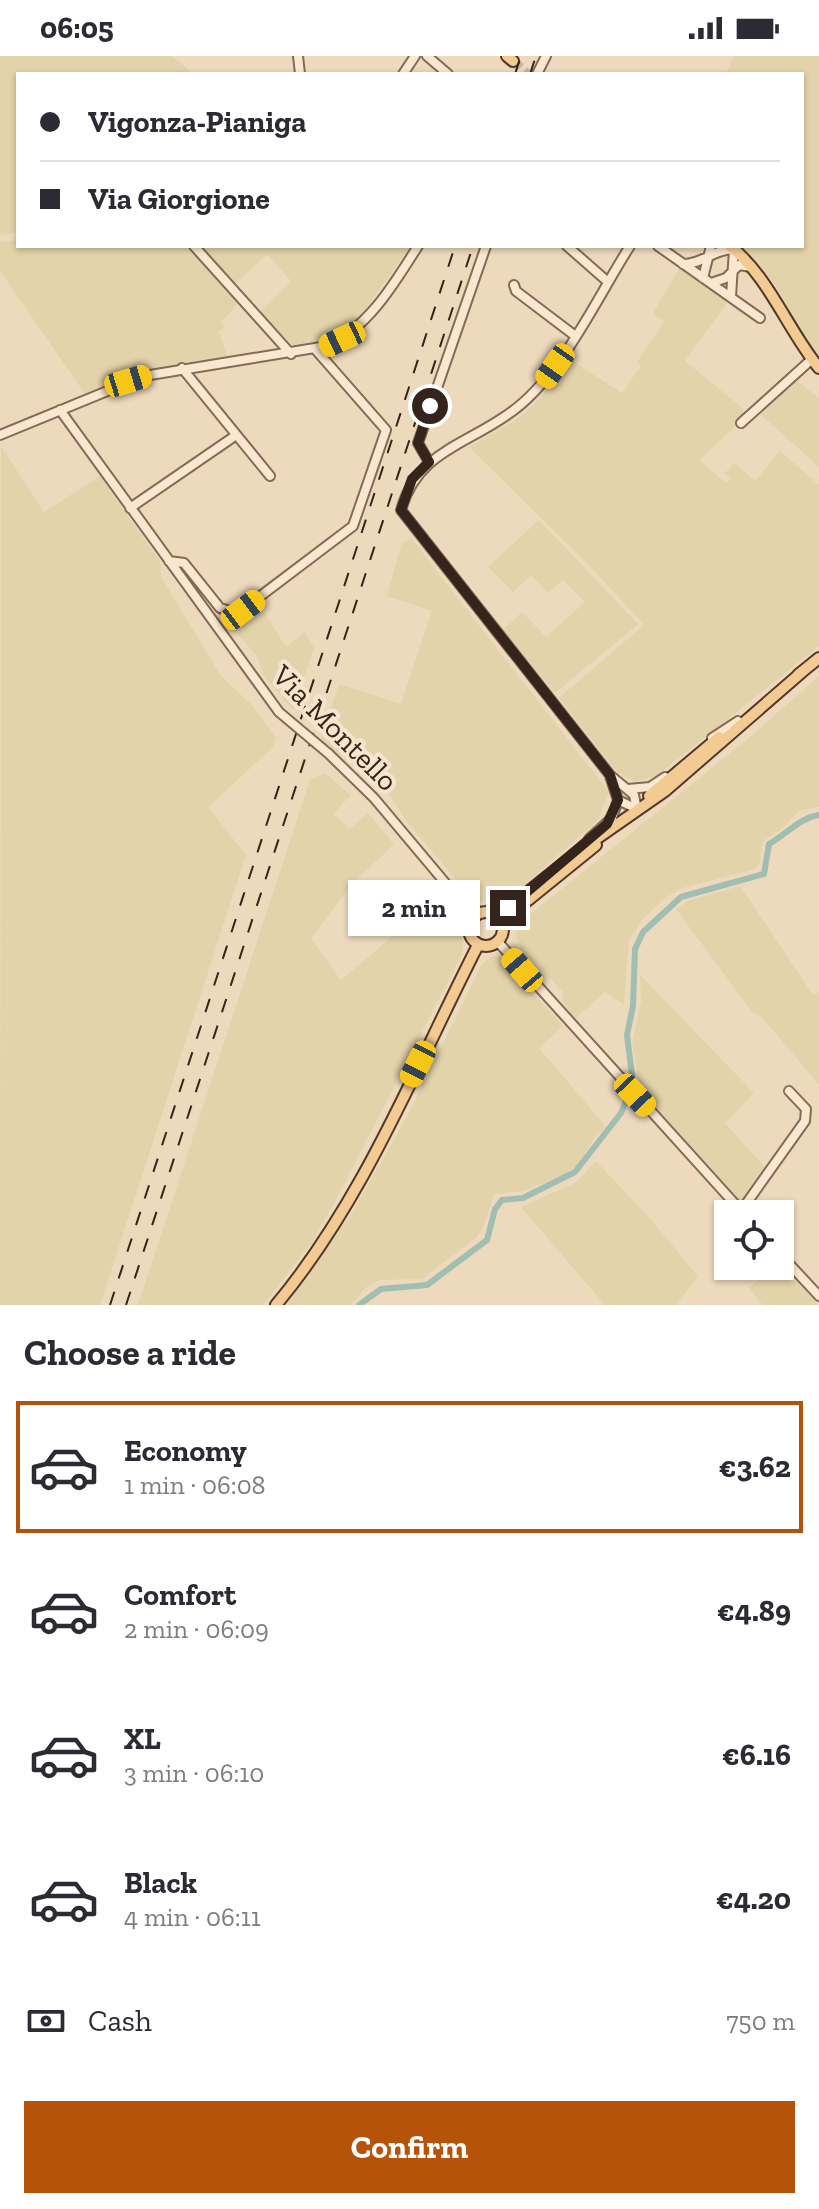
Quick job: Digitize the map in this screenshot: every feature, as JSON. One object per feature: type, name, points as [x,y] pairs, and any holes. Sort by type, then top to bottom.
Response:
[{"type":"main road","points":[[732,248],[752,267],[816,364]]},
{"type":"main road","points":[[605,834],[586,856],[512,913],[498,942],[488,947],[478,945],[468,930],[474,917],[508,908],[579,851],[684,776],[819,658]]},
{"type":"main road","points":[[637,809],[661,784],[802,672]]},
{"type":"main road","points":[[489,912],[500,919],[503,928]]},
{"type":"main road","points":[[276,1305],[347,1201],[478,945]]},
{"type":"street","points":[[427,56],[446,72]]},
{"type":"street","points":[[196,248],[291,354]]},
{"type":"street","points":[[0,435],[128,381],[182,368],[316,350],[342,339],[366,318],[417,248]]},
{"type":"street","points":[[429,462],[418,443],[485,248]]},
{"type":"street","points":[[571,248],[608,282]]},
{"type":"street","points":[[629,248],[574,335],[528,399],[508,415],[429,462],[412,479],[401,510],[610,775],[628,789],[637,809]]},
{"type":"street","points":[[661,248],[760,318]]},
{"type":"street","points":[[682,264],[691,264],[710,251],[732,248],[731,297]]},
{"type":"street","points":[[707,280],[710,251]]},
{"type":"street","points":[[707,280],[726,278],[739,265],[752,267]]},
{"type":"street","points":[[514,285],[516,291],[574,335]]},
{"type":"street","points":[[169,561],[184,563],[220,608],[238,613],[353,526],[386,430],[316,350]]},
{"type":"street","points":[[741,423],[816,364]]},
{"type":"street","points":[[182,368],[270,476]]},
{"type":"street","name":"Via Montello","points":[[60,410],[279,712],[367,790],[474,917]]},
{"type":"street","points":[[130,508],[232,438]]},
{"type":"street","points":[[628,789],[650,787],[738,721]]},
{"type":"street","points":[[579,851],[612,818],[618,800],[610,775]]},
{"type":"street","points":[[618,800],[637,809]]},
{"type":"street","points":[[498,942],[730,1200]]},
{"type":"street","points":[[752,1200],[805,1121],[806,1109],[789,1091]]},
{"type":"street","points":[[794,1269],[819,1296]]},
{"type":"shaded area","points":[[0,56],[172,56],[192,72],[16,72],[16,232],[0,235]]},
{"type":"shaded area","points":[[734,56],[819,56],[819,354],[805,339],[775,284],[744,248],[804,248],[804,72],[727,72]]},
{"type":"shaded area","points":[[16,240],[16,248],[192,248],[241,300],[221,322],[224,326],[219,332],[228,358],[182,362],[129,375],[85,394],[0,271],[0,242]]},
{"type":"shaded area","points":[[199,248],[410,248],[355,323],[319,344],[298,349],[259,313],[291,281],[267,254],[233,286]]},
{"type":"shaded area","points":[[680,267],[729,300],[685,361],[740,406],[746,416],[699,460],[726,483],[730,479],[725,473],[734,463],[755,481],[780,451],[819,485],[819,646],[658,775],[635,782],[617,772],[559,698],[644,625],[588,564],[469,447],[522,416],[551,385],[569,359],[622,393],[641,366],[637,362],[664,322],[653,313]]},
{"type":"shaded area","points":[[797,381],[819,398],[819,467],[760,414]]},
{"type":"shaded area","points":[[1,446],[44,512],[100,476],[160,562],[161,577],[221,676],[251,704],[276,737],[273,747],[208,807],[246,855],[100,1305],[0,1305]]},
{"type":"shaded area","points":[[539,520],[638,624],[555,693],[503,630],[522,612],[546,637],[585,602],[563,580],[548,593],[531,575],[513,592],[488,567]]},
{"type":"shaded area","points":[[411,538],[609,792],[597,821],[522,887],[494,905],[472,898],[408,823],[384,787],[320,740],[339,684],[401,704],[432,611],[387,596],[401,545]]},
{"type":"shaded area","points":[[259,604],[286,647],[305,632],[314,648],[293,710],[264,676],[257,656],[229,624]]},
{"type":"shaded area","points":[[819,676],[819,807],[799,811],[784,827],[762,842],[760,864],[753,870],[679,889],[663,900],[643,919],[629,940],[624,1005],[605,992],[575,1019],[562,1000],[563,992],[520,947],[515,935],[522,921],[749,738]]},
{"type":"shaded area","points":[[325,773],[351,795],[333,814],[350,829],[368,813],[394,844],[352,884],[311,939],[341,980],[393,936],[385,925],[432,880],[461,917],[463,952],[311,1244],[263,1305],[138,1305],[310,780]]},
{"type":"shaded area","points":[[740,886],[813,995],[819,992],[819,1085],[761,1016],[753,1013],[676,909],[688,901]]},
{"type":"shaded area","points":[[494,955],[501,958],[563,1026],[539,1048],[606,1127],[595,1137],[579,1163],[567,1173],[524,1191],[494,1194],[483,1228],[475,1239],[422,1279],[379,1280],[365,1288],[351,1305],[287,1305],[353,1211],[410,1111],[482,964]]},
{"type":"shaded area","points":[[640,975],[754,1093],[725,1123],[768,1171],[746,1200],[739,1200],[642,1092],[632,1045],[641,1001]]},
{"type":"shaded area","points":[[596,1161],[655,1224],[698,1277],[675,1305],[605,1305],[521,1207],[575,1183]]},
{"type":"shaded area","points":[[794,1278],[818,1305],[763,1305],[749,1288],[759,1280]]},
{"type":"waterway","points":[[359,1305],[381,1289],[427,1285],[487,1240],[495,1209],[502,1200],[523,1198],[575,1172],[621,1113],[633,1083],[627,1035],[633,1006],[635,949],[643,932],[681,897],[764,874],[769,844],[799,823],[819,815]]},
{"type":"tunnel","points":[[513,61],[525,72]]},
{"type":"railway","points":[[516,72],[521,56]]},
{"type":"railway","points":[[531,72],[536,56]]},
{"type":"railway","points":[[110,1305],[454,248]]},
{"type":"railway","points":[[126,1305],[472,248]]},
{"type":"route","points":[[430,406],[418,443],[429,462],[412,479],[401,510],[610,775],[618,800],[607,824],[579,851],[508,908]]}]
